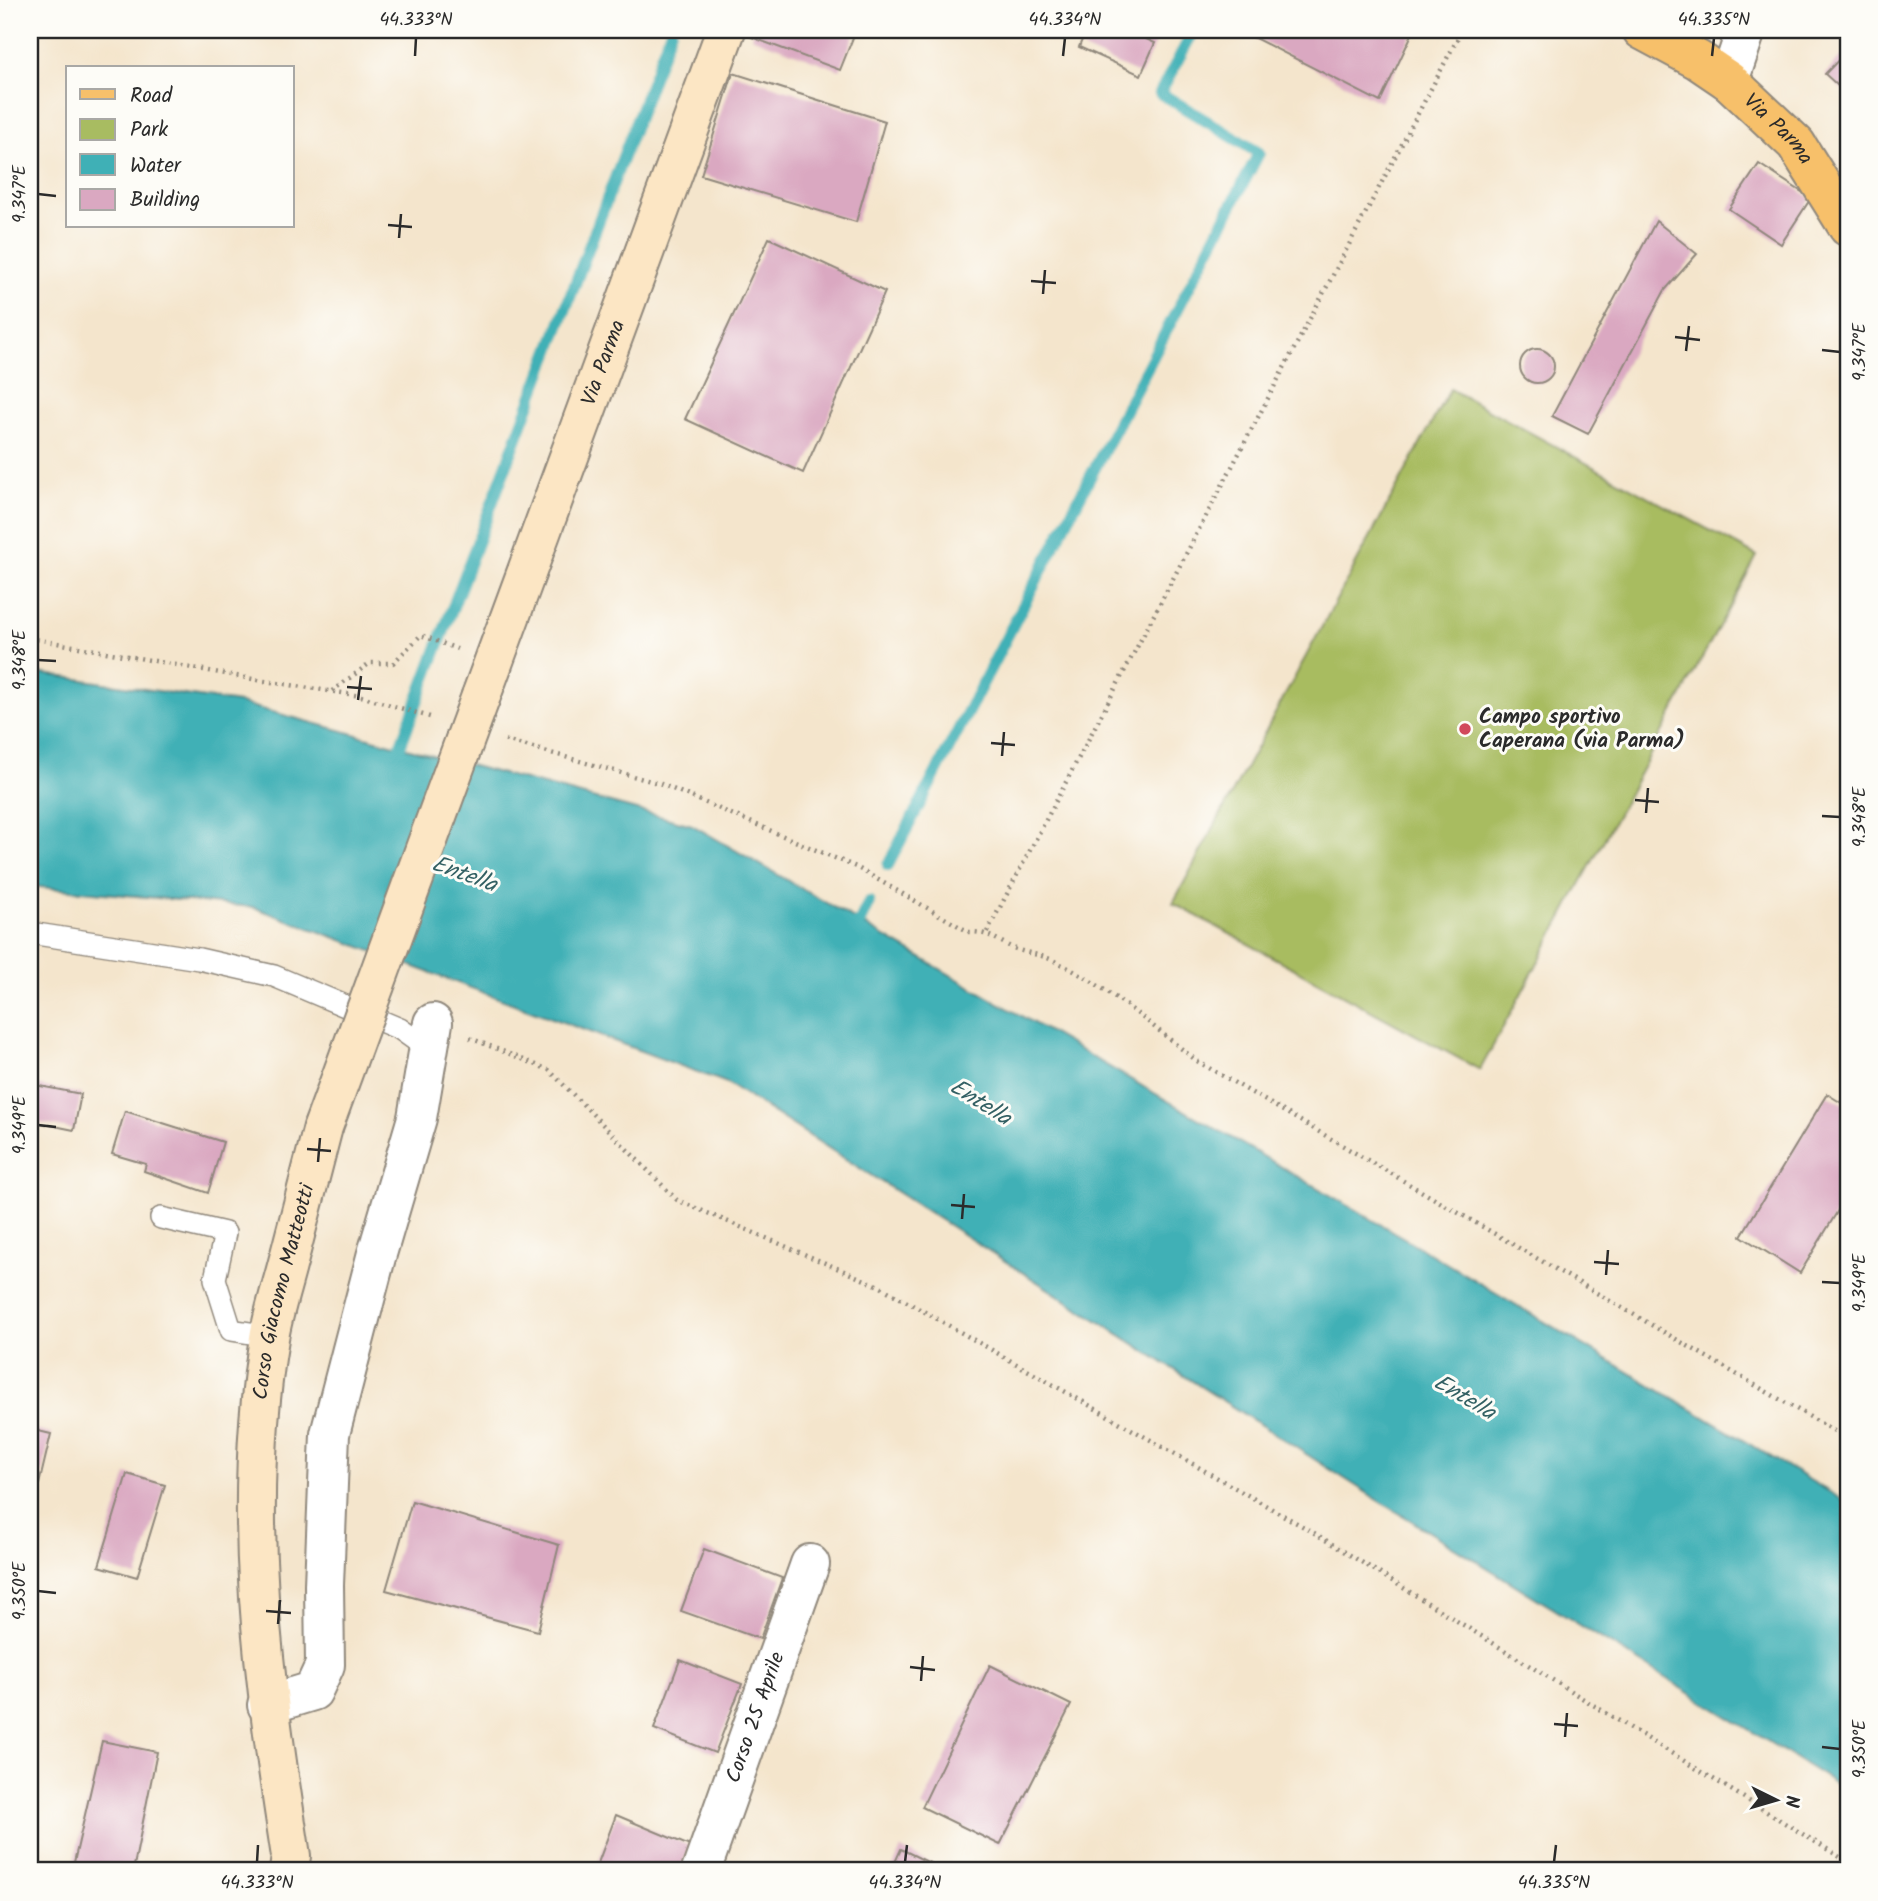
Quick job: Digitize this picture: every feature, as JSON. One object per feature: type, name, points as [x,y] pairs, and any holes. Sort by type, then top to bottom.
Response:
[{"type":"main road","name":"Via Parma","points":[[481,696],[726,30]]},
{"type":"main road","name":"Via Parma","points":[[1642,30],[1698,60],[1730,81],[1796,144],[1847,221]]},
{"type":"main road","name":"Corso Giacomo Matteotti","points":[[293,1866],[267,1705],[257,1607],[254,1518],[259,1415],[269,1336],[323,1127],[481,696]]},
{"type":"street","name":"Via Parma","points":[[1730,81],[1746,30]]},
{"type":"street","points":[[267,1705],[313,1691],[325,1665],[324,1585],[330,1434],[416,1118],[430,1036]]},
{"type":"street","name":"Corso 25 Aprile","points":[[701,1871],[810,1564]]},
{"type":"lane","points":[[30,933],[200,959],[274,976],[400,1029],[430,1036]]},
{"type":"lane","points":[[161,1218],[225,1233],[215,1279],[231,1330],[269,1336]]},
{"type":"path","points":[[988,932],[1462,30]]},
{"type":"path","points":[[331,691],[370,663],[393,663],[421,635]]},
{"type":"path","points":[[30,638],[361,696],[439,720]]},
{"type":"path","points":[[503,739],[661,784],[856,867],[969,932],[988,932],[1013,948],[1048,958],[1070,969],[1119,1001],[1198,1061],[1848,1439]]},
{"type":"path","points":[[430,1036],[548,1070],[677,1200],[879,1286],[1311,1531],[1848,1862]]},
{"type":"green space","name":"Campo sportivo Caperana (via Parma)","points":[[1450,389],[1757,556],[1480,1070],[1173,903]]},
{"type":"water","name":"Entella","points":[[30,672],[239,703],[692,825],[1404,1238],[1848,1503],[1848,1791],[1378,1500],[727,1083],[253,907],[30,886]]},
{"type":"building","points":[[753,30],[856,30],[840,70],[751,37]]},
{"type":"building","points":[[1086,30],[1126,30],[1155,43],[1141,75],[1079,47]]},
{"type":"building","points":[[1239,30],[1414,30],[1380,102]]},
{"type":"building","points":[[1848,50],[1848,95],[1825,74]]},
{"type":"building","points":[[733,73],[885,121],[856,222],[701,175]]},
{"type":"building","points":[[1759,164],[1811,198],[1781,244],[1729,209]]},
{"type":"building","points":[[1656,221],[1697,254],[1665,290],[1588,434],[1552,416]]},
{"type":"building","points":[[769,238],[885,292],[803,473],[685,419]]},
{"type":"building","points":[[1537,349],[1549,354],[1554,366],[1549,378],[1537,383],[1525,378],[1520,366],[1525,354]]},
{"type":"building","points":[[30,1084],[81,1094],[74,1130],[30,1121]]},
{"type":"building","points":[[1827,1094],[1848,1107],[1848,1194],[1800,1273],[1741,1236]]},
{"type":"building","points":[[125,1111],[223,1142],[208,1193],[144,1171],[146,1164],[112,1154]]},
{"type":"building","points":[[30,1429],[51,1434],[31,1518],[30,1518]]},
{"type":"building","points":[[127,1474],[165,1485],[137,1577],[99,1566]]},
{"type":"building","points":[[412,1501],[559,1545],[538,1631],[386,1590]]},
{"type":"building","points":[[704,1549],[782,1578],[760,1639],[681,1611]]},
{"type":"building","points":[[680,1660],[742,1684],[715,1753],[654,1729]]},
{"type":"building","points":[[990,1665],[1071,1705],[1000,1845],[922,1807]]},
{"type":"building","points":[[102,1741],[157,1752],[133,1871],[72,1871]]},
{"type":"building","points":[[616,1815],[690,1846],[680,1871],[595,1871]]},
{"type":"building","points":[[901,1849],[946,1871],[891,1871]]},
{"type":"waterway","points":[[395,760],[671,30]]},
{"type":"waterway","points":[[888,865],[1259,153],[1160,93],[1194,30]]},
{"type":"waterway","points":[[853,937],[869,902]]},
{"type":"place","name":"Campo sportivo Caperana (via Parma)","points":[[1465,729]]}]
